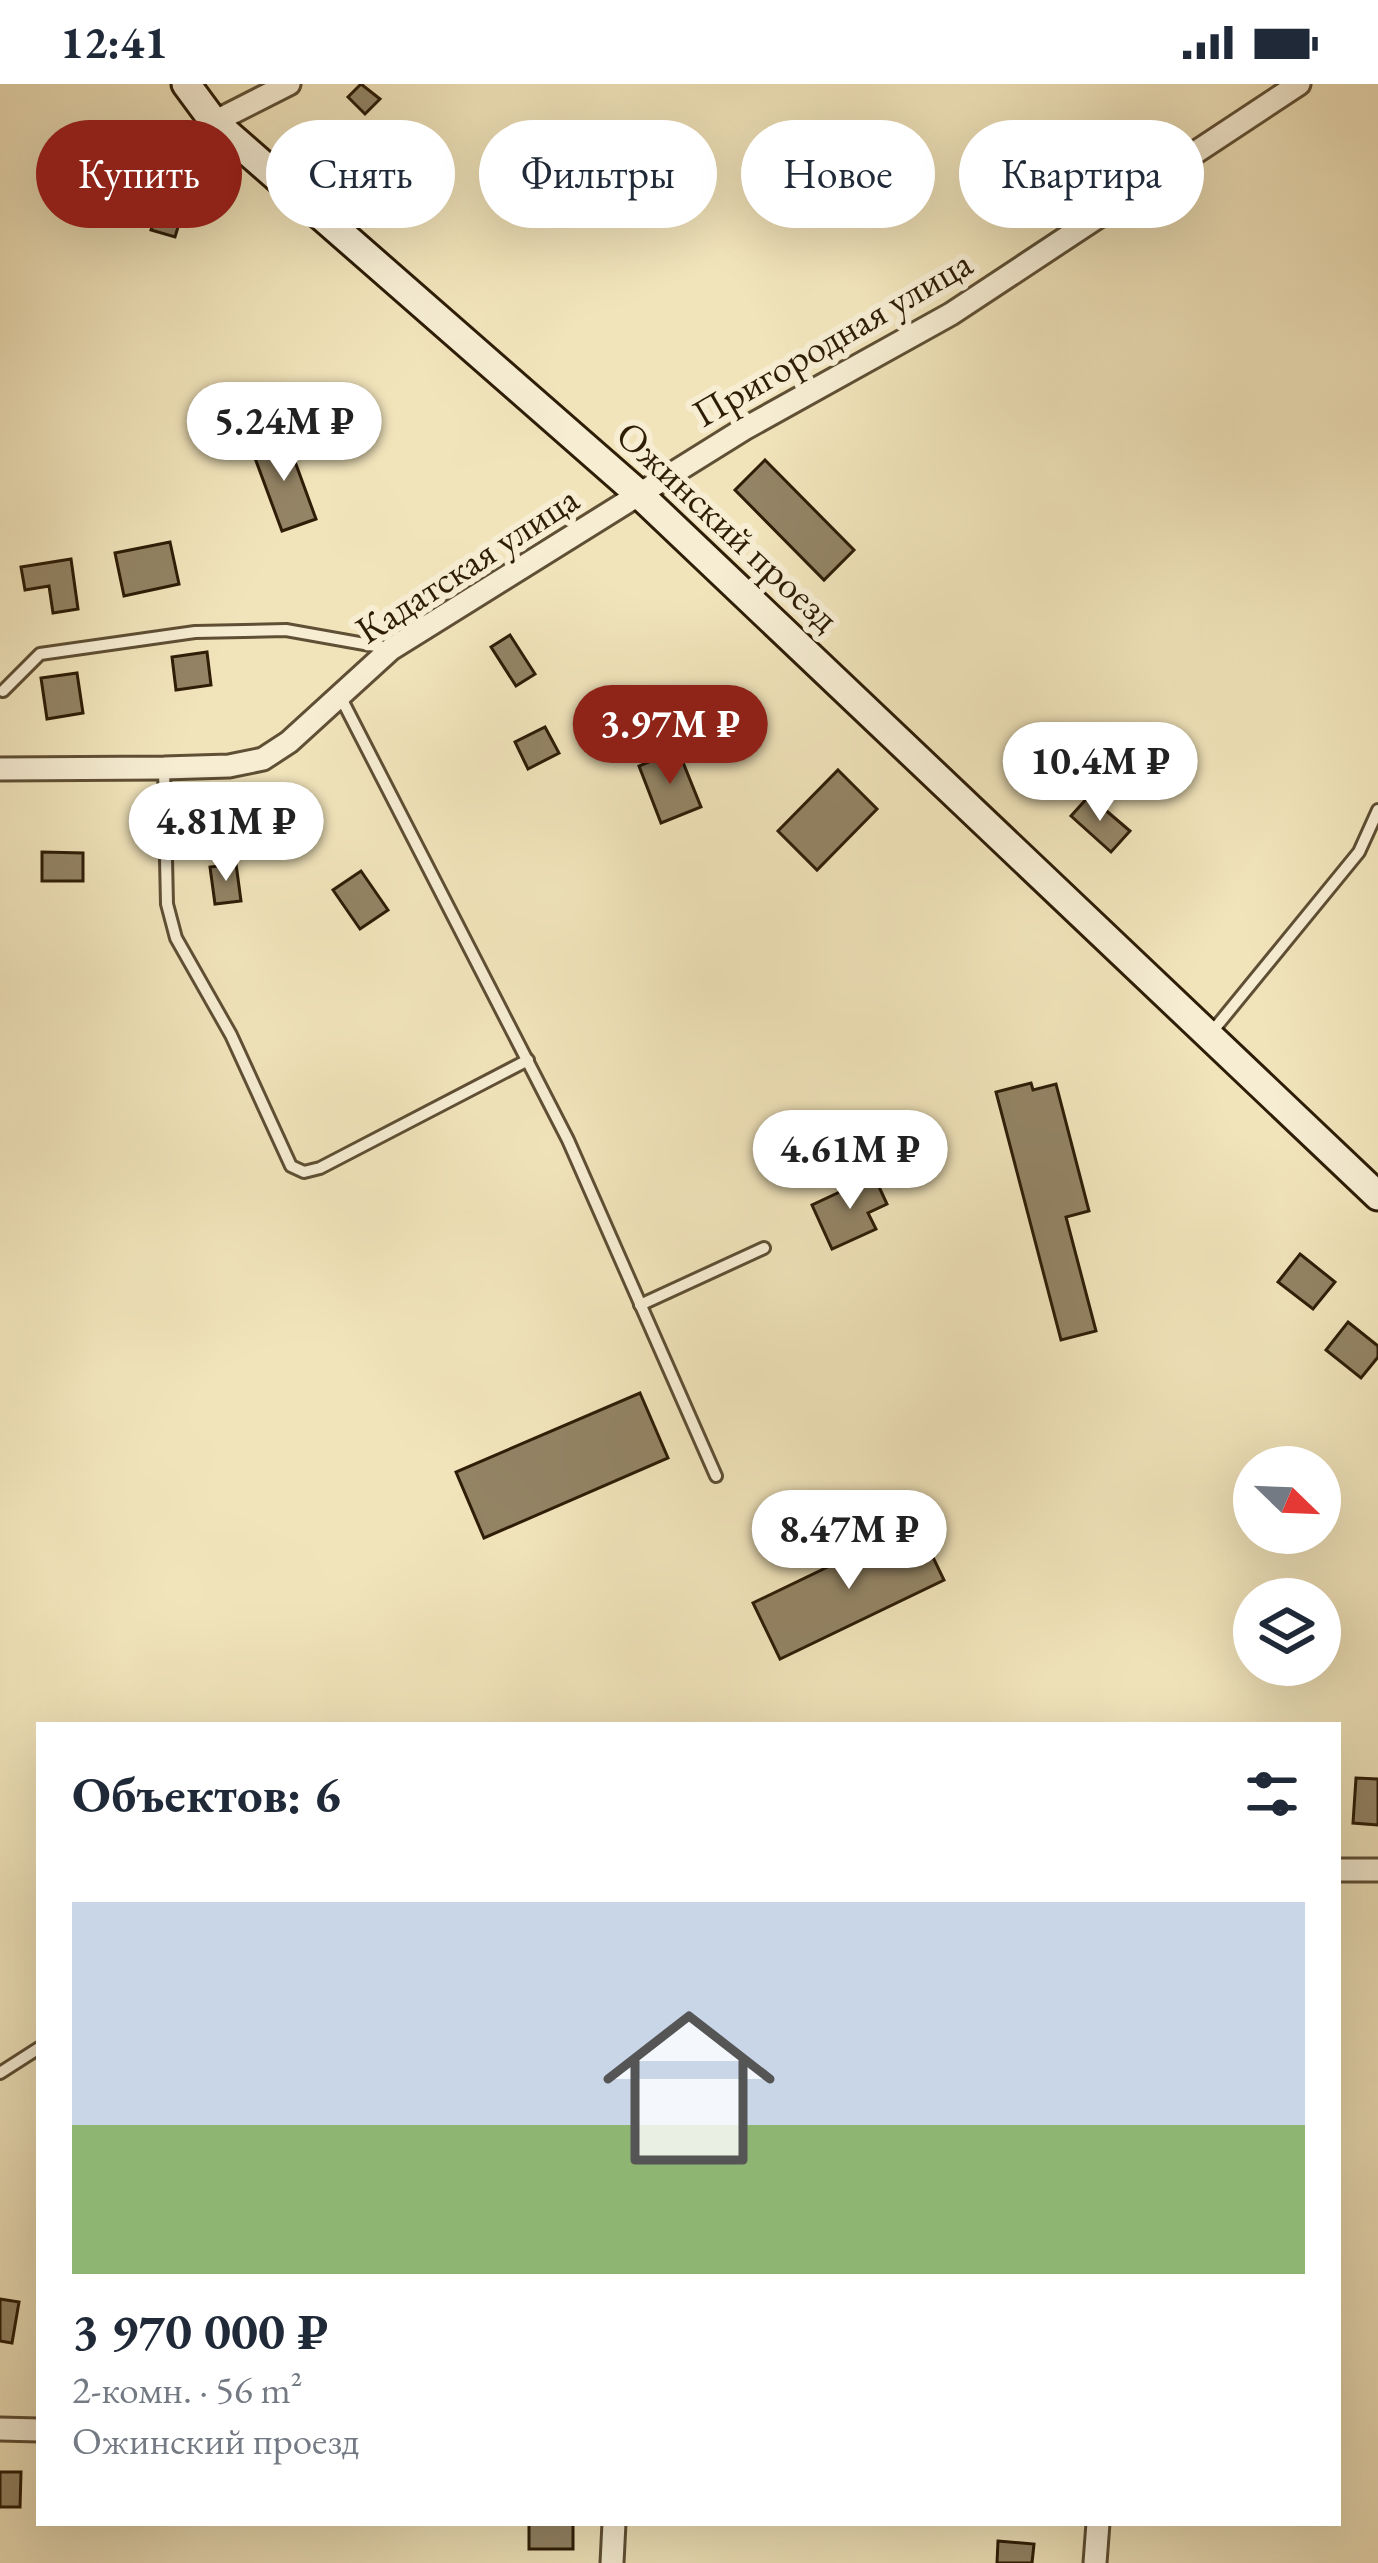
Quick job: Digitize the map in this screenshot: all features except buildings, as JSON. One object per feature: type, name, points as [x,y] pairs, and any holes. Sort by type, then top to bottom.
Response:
[{"type":"main road","name":"Ожинский проезд","points":[[186,84],[213,120]]},
{"type":"main road","name":"Ожинский проезд","points":[[242,147],[640,495],[1378,1195]]},
{"type":"street","points":[[218,120],[289,84]]},
{"type":"street","name":"Пригородная улица","points":[[640,495],[745,428],[951,314],[1299,84]]},
{"type":"street","name":"Кадатская улица","points":[[0,769],[229,766],[263,759],[289,742],[391,649],[640,495]]},
{"type":"street","points":[[1341,1870],[1378,1870]]},
{"type":"street","points":[[0,2429],[36,2429]]},
{"type":"street","points":[[612,2563],[614,2526]]},
{"type":"street","points":[[1095,2563],[1098,2526]]},
{"type":"lane","points":[[3,691],[40,655],[195,632],[286,630],[391,649]]},
{"type":"lane","points":[[340,696],[528,1060],[716,1476]]},
{"type":"lane","points":[[164,768],[167,904],[176,938],[231,1035],[291,1166],[304,1172],[320,1168],[528,1060]]},
{"type":"lane","points":[[1209,1036],[1359,852],[1378,810]]},
{"type":"lane","points":[[640,1305],[764,1248]]},
{"type":"lane","points":[[0,2073],[36,2050]]}]
